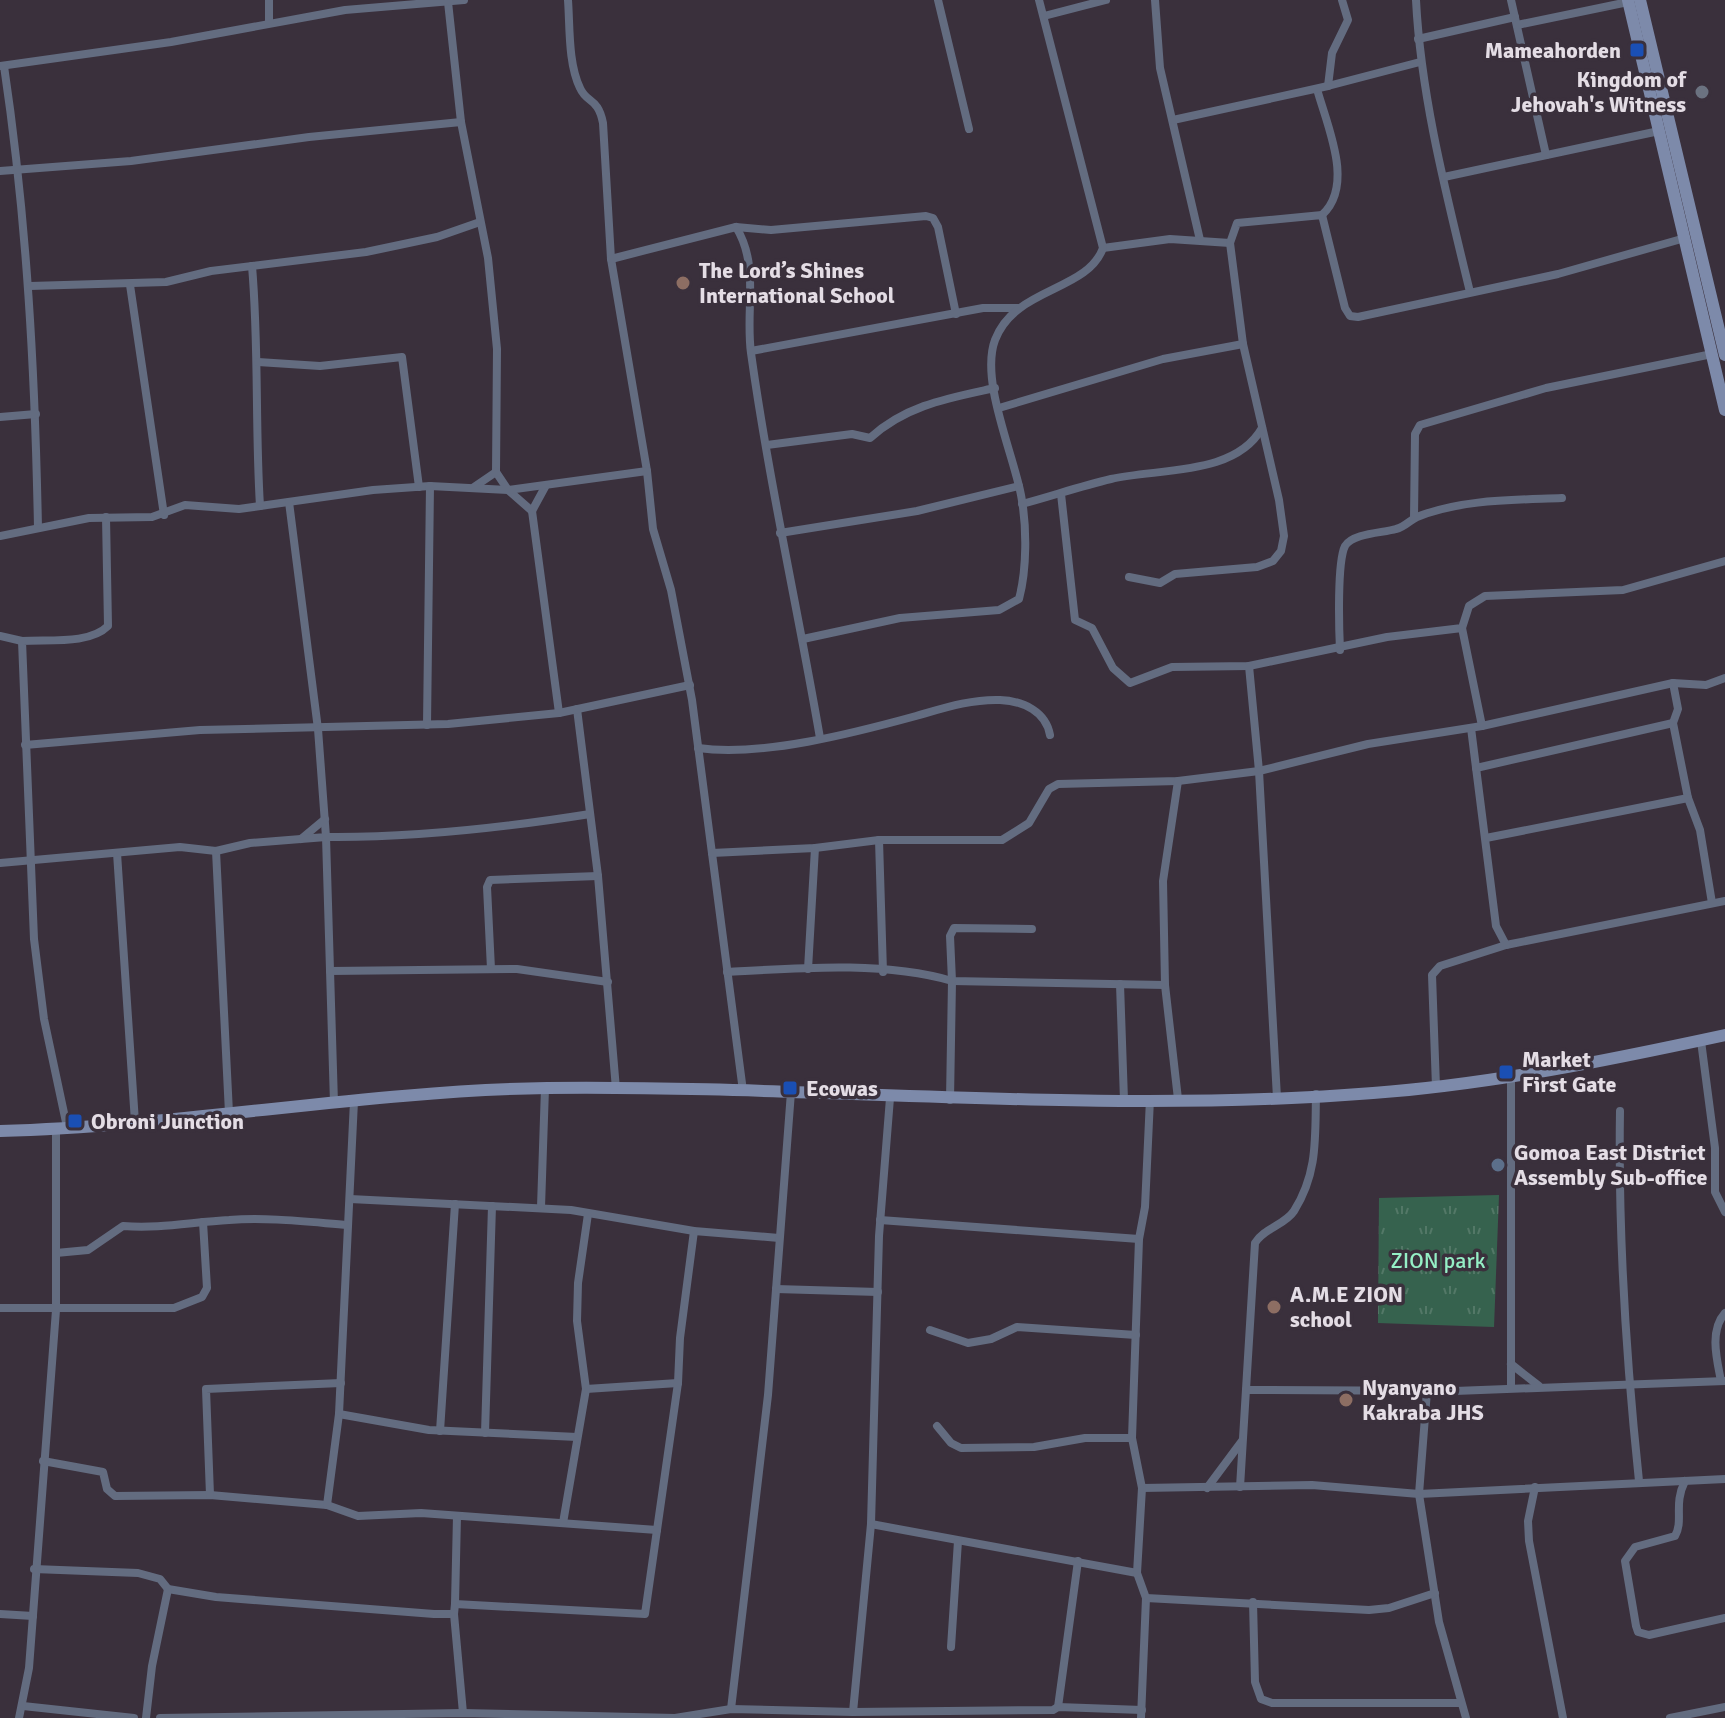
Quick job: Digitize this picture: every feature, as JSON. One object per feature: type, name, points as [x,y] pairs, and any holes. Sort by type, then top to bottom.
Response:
[{"type":"street","points":[[269,0],[269,23]]},
{"type":"street","points":[[38,528],[30,286],[20,171],[2,66],[171,42],[345,10],[464,0]]},
{"type":"street","points":[[568,0],[577,79],[584,94],[598,105],[603,123],[611,259],[647,471],[655,542],[671,590],[690,685],[743,1091]]},
{"type":"street","points":[[938,0],[969,129]]},
{"type":"street","points":[[1039,0],[1103,248]]},
{"type":"street","points":[[1044,16],[1106,0]]},
{"type":"street","points":[[1155,0],[1160,68],[1200,240]]},
{"type":"street","points":[[1328,86],[1332,53],[1348,20],[1342,0]]},
{"type":"street","points":[[1416,0],[1420,62],[1470,292]]},
{"type":"street","points":[[1511,0],[1546,155]]},
{"type":"street","points":[[1418,39],[1632,1]]},
{"type":"street","points":[[1632,1],[1685,238],[1718,354]]},
{"type":"street","points":[[1632,1],[1718,354],[1725,410]]},
{"type":"street","points":[[448,2],[461,122],[488,258],[497,349],[496,472],[508,490],[532,511]]},
{"type":"street","points":[[1173,120],[1317,89],[1420,62]]},
{"type":"street","points":[[1129,577],[1160,583],[1175,574],[1257,567],[1273,561],[1281,551],[1284,536],[1243,344],[1230,243],[1231,231],[1240,221],[1322,215],[1336,200],[1337,171],[1317,89]]},
{"type":"street","points":[[0,171],[461,122]]},
{"type":"street","points":[[1444,177],[1659,131]]},
{"type":"street","points":[[1322,215],[1350,316],[1366,316],[1558,274],[1685,238]]},
{"type":"street","points":[[611,259],[736,227],[771,230],[918,216],[933,218],[956,314]]},
{"type":"street","points":[[30,286],[166,282],[211,271],[366,252],[437,237],[480,222]]},
{"type":"street","points":[[736,227],[748,247],[751,351],[780,533],[820,738]]},
{"type":"street","points":[[803,639],[900,618],[1011,606],[1021,590],[1022,504],[995,388],[991,356],[995,338],[1018,308],[1085,272],[1103,248],[1170,239],[1230,243]]},
{"type":"street","points":[[252,266],[258,362],[255,415],[260,506]]},
{"type":"street","points":[[130,285],[164,515]]},
{"type":"street","points":[[751,351],[849,330],[998,306],[1018,308]]},
{"type":"street","points":[[999,408],[1163,359],[1243,344]]},
{"type":"street","points":[[1414,518],[1415,434],[1420,425],[1546,388],[1718,354]]},
{"type":"street","points":[[258,362],[328,365],[402,357],[419,487]]},
{"type":"street","points":[[767,445],[852,434],[870,438],[891,420],[913,409],[995,388]]},
{"type":"street","points":[[0,417],[36,414]]},
{"type":"street","points":[[1022,504],[1110,479],[1212,463],[1253,445],[1262,428]]},
{"type":"street","points":[[1253,445],[1266,450]]},
{"type":"street","points":[[0,536],[106,517],[164,515],[185,505],[225,509],[430,486],[508,490],[647,471]]},
{"type":"street","points":[[473,488],[496,472]]},
{"type":"street","points":[[427,725],[430,486]]},
{"type":"street","points":[[780,533],[917,511],[1019,486]]},
{"type":"street","points":[[545,487],[532,511],[559,713]]},
{"type":"street","points":[[1061,494],[1075,620],[1092,628],[1108,660],[1123,679],[1138,682],[1172,667],[1249,666],[1340,650],[1387,637],[1462,628]]},
{"type":"street","points":[[1340,650],[1339,586],[1347,544],[1400,528],[1414,518],[1498,501],[1562,498]]},
{"type":"street","points":[[289,502],[318,729],[325,819],[334,1103]]},
{"type":"street","points":[[0,636],[22,641],[84,638],[102,632],[108,626],[106,517]]},
{"type":"street","points":[[1482,726],[1462,628],[1469,606],[1485,596],[1623,590],[1725,561]]},
{"type":"street","points":[[19,1718],[33,1616],[34,1569],[56,1310],[61,1127],[44,1019],[30,862],[22,641]]},
{"type":"street","points":[[1249,666],[1259,771],[1277,1098]]},
{"type":"street","points":[[712,853],[815,848],[879,840],[1002,840],[1029,823],[1052,786],[1178,781],[1259,771],[1368,744],[1482,726],[1673,683],[1706,685],[1725,678]]},
{"type":"street","points":[[1673,683],[1678,709],[1673,723],[1688,798],[1700,830],[1712,903]]},
{"type":"street","points":[[25,745],[200,730],[427,725],[559,713],[690,685]]},
{"type":"street","points":[[698,748],[732,751],[820,738],[962,703],[1002,700],[1041,713],[1048,721],[1050,735]]},
{"type":"street","points":[[577,709],[598,876],[616,1089]]},
{"type":"street","points":[[1476,768],[1673,723]]},
{"type":"street","points":[[1471,728],[1496,926],[1506,945]]},
{"type":"street","points":[[1178,781],[1163,881],[1165,985],[1178,1099]]},
{"type":"street","points":[[1486,838],[1688,798]]},
{"type":"street","points":[[0,863],[180,847],[216,851],[250,843],[487,829],[590,814]]},
{"type":"street","points":[[300,839],[325,819]]},
{"type":"street","points":[[879,840],[883,972]]},
{"type":"street","points":[[808,969],[815,848]]},
{"type":"street","points":[[216,851],[229,1113]]},
{"type":"street","points":[[117,853],[135,1122]]},
{"type":"street","points":[[491,969],[487,887],[490,880],[598,876]]},
{"type":"street","points":[[1436,1087],[1432,975],[1440,966],[1506,945],[1725,901]]},
{"type":"street","points":[[950,1100],[950,936],[954,928],[1032,929]]},
{"type":"street","points":[[727,972],[808,969],[934,974],[952,981],[1165,985]]},
{"type":"street","points":[[330,971],[534,970],[608,982]]},
{"type":"street","points":[[1120,984],[1124,1100]]},
{"type":"street","points":[[0,1131],[545,1088],[791,1092],[950,1100],[1277,1098],[1436,1087],[1511,1076],[1725,1035]]},
{"type":"street","points":[[1701,1041],[1715,1148],[1715,1192],[1725,1212]]},
{"type":"street","points":[[1511,1076],[1511,1386]]},
{"type":"street","points":[[541,1207],[545,1088]]},
{"type":"street","points":[[731,1709],[751,1559],[791,1092]]},
{"type":"street","points":[[1240,1487],[1255,1243],[1259,1236],[1293,1213],[1303,1188],[1312,1177],[1316,1094]]},
{"type":"street","points":[[853,1712],[871,1524],[880,1220],[890,1098]]},
{"type":"street","points":[[160,1718],[463,1713],[675,1718],[731,1709],[813,1715],[1055,1709],[1142,1714],[1146,1598],[1137,1573],[1142,1488],[1132,1438],[1139,1239],[1145,1207],[1150,1099]]},
{"type":"street","points":[[327,1505],[339,1414],[354,1101]]},
{"type":"street","points":[[1620,1111],[1621,1252],[1639,1481]]},
{"type":"street","points":[[350,1199],[412,1199],[541,1207],[694,1231],[779,1238]]},
{"type":"street","points":[[440,1431],[455,1204]]},
{"type":"street","points":[[485,1433],[492,1206]]},
{"type":"street","points":[[563,1523],[586,1389],[577,1321],[578,1283],[588,1214]]},
{"type":"street","points":[[56,1253],[88,1250],[120,1226],[158,1229],[254,1219],[348,1225]]},
{"type":"street","points":[[880,1220],[1139,1239]]},
{"type":"street","points":[[0,1308],[174,1308],[202,1297],[207,1288],[208,1266],[203,1222]]},
{"type":"street","points":[[455,1604],[518,1604],[640,1616],[648,1608],[678,1383],[680,1338],[694,1231]]},
{"type":"street","points":[[776,1289],[878,1292]]},
{"type":"street","points":[[1246,1390],[1427,1391],[1723,1381],[1716,1342],[1720,1319],[1725,1313]]},
{"type":"street","points":[[930,1330],[968,1343],[991,1339],[1017,1327],[1136,1335]]},
{"type":"street","points":[[1511,1364],[1539,1386]]},
{"type":"street","points":[[210,1495],[206,1389],[341,1383]]},
{"type":"street","points":[[586,1389],[678,1383]]},
{"type":"street","points":[[1427,1391],[1419,1494],[1439,1622],[1466,1718]]},
{"type":"street","points":[[339,1414],[440,1431],[577,1437]]},
{"type":"street","points":[[937,1426],[951,1443],[961,1448],[1024,1447],[1085,1438],[1132,1438]]},
{"type":"street","points":[[1207,1488],[1243,1439]]},
{"type":"street","points":[[43,1461],[99,1470],[109,1493],[115,1496],[210,1495],[327,1505],[358,1516],[421,1513],[657,1530]]},
{"type":"street","points":[[1142,1488],[1312,1485],[1419,1494],[1725,1479]]},
{"type":"street","points":[[1685,1481],[1677,1501],[1679,1525],[1675,1536],[1635,1547],[1625,1561],[1636,1626],[1638,1632],[1649,1635],[1725,1618]]},
{"type":"street","points":[[1535,1487],[1528,1521],[1529,1541],[1563,1718]]},
{"type":"street","points":[[457,1516],[454,1614],[463,1713]]},
{"type":"street","points":[[871,1524],[1137,1573]]},
{"type":"street","points":[[951,1647],[958,1541]]},
{"type":"street","points":[[1044,1718],[1055,1709],[1078,1561]]},
{"type":"street","points":[[34,1569],[151,1574],[168,1589],[216,1597],[454,1614]]},
{"type":"street","points":[[146,1718],[156,1638],[168,1589]]},
{"type":"street","points":[[1146,1598],[1369,1610],[1389,1608],[1435,1593]]},
{"type":"street","points":[[1253,1602],[1255,1682],[1261,1699],[1272,1703],[1461,1703]]},
{"type":"street","points":[[0,1614],[33,1616]]},
{"type":"street","points":[[23,1706],[134,1718]]},
{"type":"street","points":[[1670,1718],[1725,1707]]},
{"type":"green space","name":"ZION park","points":[[1499,1195],[1494,1327],[1378,1323],[1379,1198]]},
{"type":"place","name":"Mameahorden","points":[[1637,50]]},
{"type":"place","name":"Kingdom of Jehovah's Witness","points":[[1702,92]]},
{"type":"place","name":"The Lord’s Shines International School","points":[[683,283]]},
{"type":"place","name":"Market First Gate","points":[[1506,1072]]},
{"type":"place","name":"Ecowas","points":[[790,1088]]},
{"type":"place","name":"Obroni Junction","points":[[75,1121]]},
{"type":"place","name":"Gomoa East District Assembly Sub-office","points":[[1498,1165]]},
{"type":"place","name":"A.M.E ZION school","points":[[1274,1307]]},
{"type":"place","name":"Nyanyano Kakraba JHS","points":[[1346,1400]]}]
